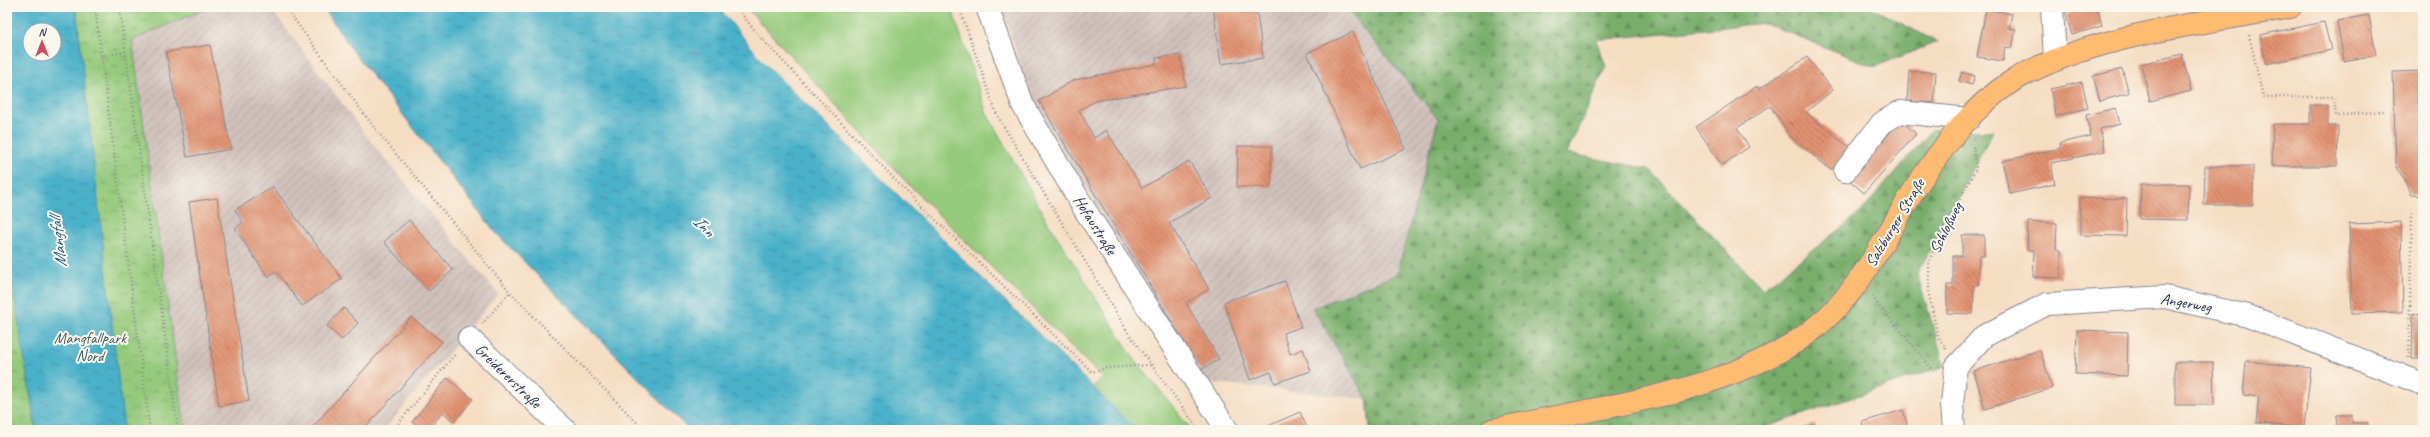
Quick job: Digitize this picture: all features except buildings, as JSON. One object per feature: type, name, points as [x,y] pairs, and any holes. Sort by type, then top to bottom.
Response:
[{"type":"main road","name":"Salzburger Straße","points":[[1486,422],[1662,394],[1706,382],[1743,369],[1799,340],[1841,303],[1873,262],[1917,186],[1950,140],[1969,119],[2010,83],[2055,60],[2143,34],[2290,7]]},
{"type":"street","name":"Hofaustraße","points":[[987,7],[1023,105],[1085,210],[1227,430]]},
{"type":"street","points":[[2052,7],[2055,60]]},
{"type":"street","points":[[1845,171],[1882,124],[1900,112],[1969,119]]},
{"type":"street","name":"Angerweg","points":[[1956,367],[1984,336],[2047,304],[2165,297],[2248,316],[2416,381]]},
{"type":"street","name":"Greidererstraße","points":[[469,338],[565,430]]},
{"type":"street","points":[[1954,430],[1952,404],[1956,367]]},
{"type":"path","points":[[96,7],[101,56],[150,430]]},
{"type":"path","points":[[132,7],[120,12],[178,430]]},
{"type":"path","points":[[285,7],[373,126],[510,292],[644,430]]},
{"type":"path","points":[[736,7],[761,38],[902,187],[1092,372],[1106,368],[1151,365]]},
{"type":"path","points":[[959,7],[997,115],[1129,334],[1199,430]]},
{"type":"path","points":[[2421,7],[2423,43]]},
{"type":"path","points":[[2244,16],[2262,97],[2334,97],[2336,116],[2384,111]]},
{"type":"path","points":[[101,56],[125,52]]},
{"type":"path","name":"Schloßweg","points":[[1956,367],[1938,336],[1929,295],[1929,262],[1939,237],[1976,170],[1969,119]]},
{"type":"path","points":[[2412,210],[2416,381]]},
{"type":"path","points":[[495,310],[510,292]]},
{"type":"path","points":[[1870,294],[1936,373]]},
{"type":"path","points":[[393,430],[469,338]]},
{"type":"path","points":[[1433,430],[1486,422]]},
{"type":"shaded area","points":[[210,7],[270,7],[364,133],[498,294],[384,430],[185,430],[132,40]]},
{"type":"shaded area","points":[[1001,7],[1345,7],[1438,119],[1397,274],[1313,308],[1367,399],[1205,382],[1033,102]]},
{"type":"green space","name":"Mangfallpark Nord","points":[[7,7],[210,7],[132,40],[185,430],[7,430]]},
{"type":"green space","points":[[746,7],[951,7],[987,114],[1049,224],[1134,359],[1192,430],[1136,430],[1091,388],[1103,378],[910,186]]},
{"type":"green space","points":[[1345,7],[1870,7],[1937,42],[1874,67],[1765,23],[1596,40],[1606,66],[1567,153],[1649,169],[1763,289],[1860,213],[1932,130],[1993,131],[1917,274],[1945,366],[1757,430],[1370,430],[1367,399],[1313,308],[1397,274],[1438,119]]},
{"type":"water","name":"Mangfall","points":[[7,7],[76,7],[124,430],[36,430],[7,253]]},
{"type":"water","name":"Inn","points":[[323,7],[718,7],[765,64],[1136,430],[689,430],[496,233],[355,54]]}]
